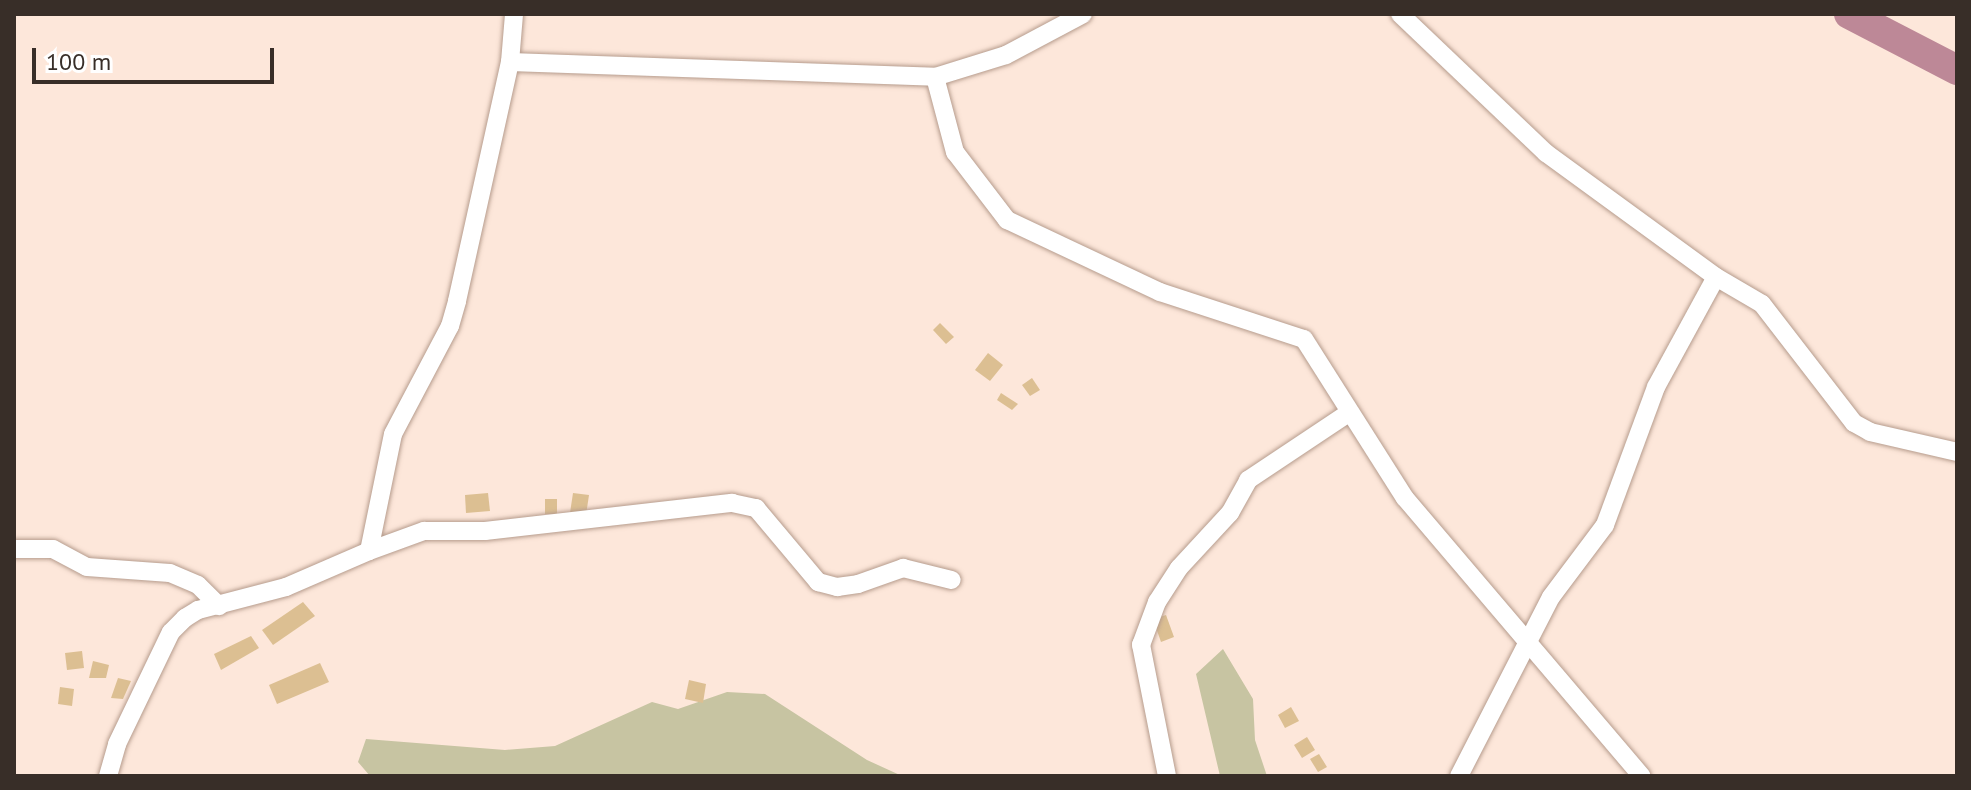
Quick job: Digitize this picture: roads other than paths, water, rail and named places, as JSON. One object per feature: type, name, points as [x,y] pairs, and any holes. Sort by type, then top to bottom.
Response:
[{"type":"street","points":[[369,551],[393,434],[450,326],[510,62],[514,14]]},
{"type":"street","points":[[510,62],[935,77],[1006,55],[1083,14]]},
{"type":"street","points":[[1400,14],[1546,153],[1716,277],[1762,304],[1854,423],[1870,432],[1957,452]]},
{"type":"street","points":[[935,77],[955,152],[1007,220],[1160,292],[1304,339],[1347,414],[1452,558],[1532,642],[1642,776]]},
{"type":"street","points":[[1459,776],[1484,721],[1532,642],[1551,597],[1605,525],[1656,387],[1716,277]]},
{"type":"street","points":[[1167,776],[1141,645],[1157,602],[1179,568],[1230,513],[1248,480],[1347,414]]},
{"type":"street","points":[[108,776],[117,744],[171,632],[198,610],[286,587],[424,531],[485,531],[732,503],[756,508],[818,582],[837,587],[858,584],[903,568],[952,580]]},
{"type":"street","points":[[14,549],[53,549],[87,567],[170,573],[198,585],[219,606]]},
{"type":"waterway","points":[[1849,14],[1957,70]]}]
